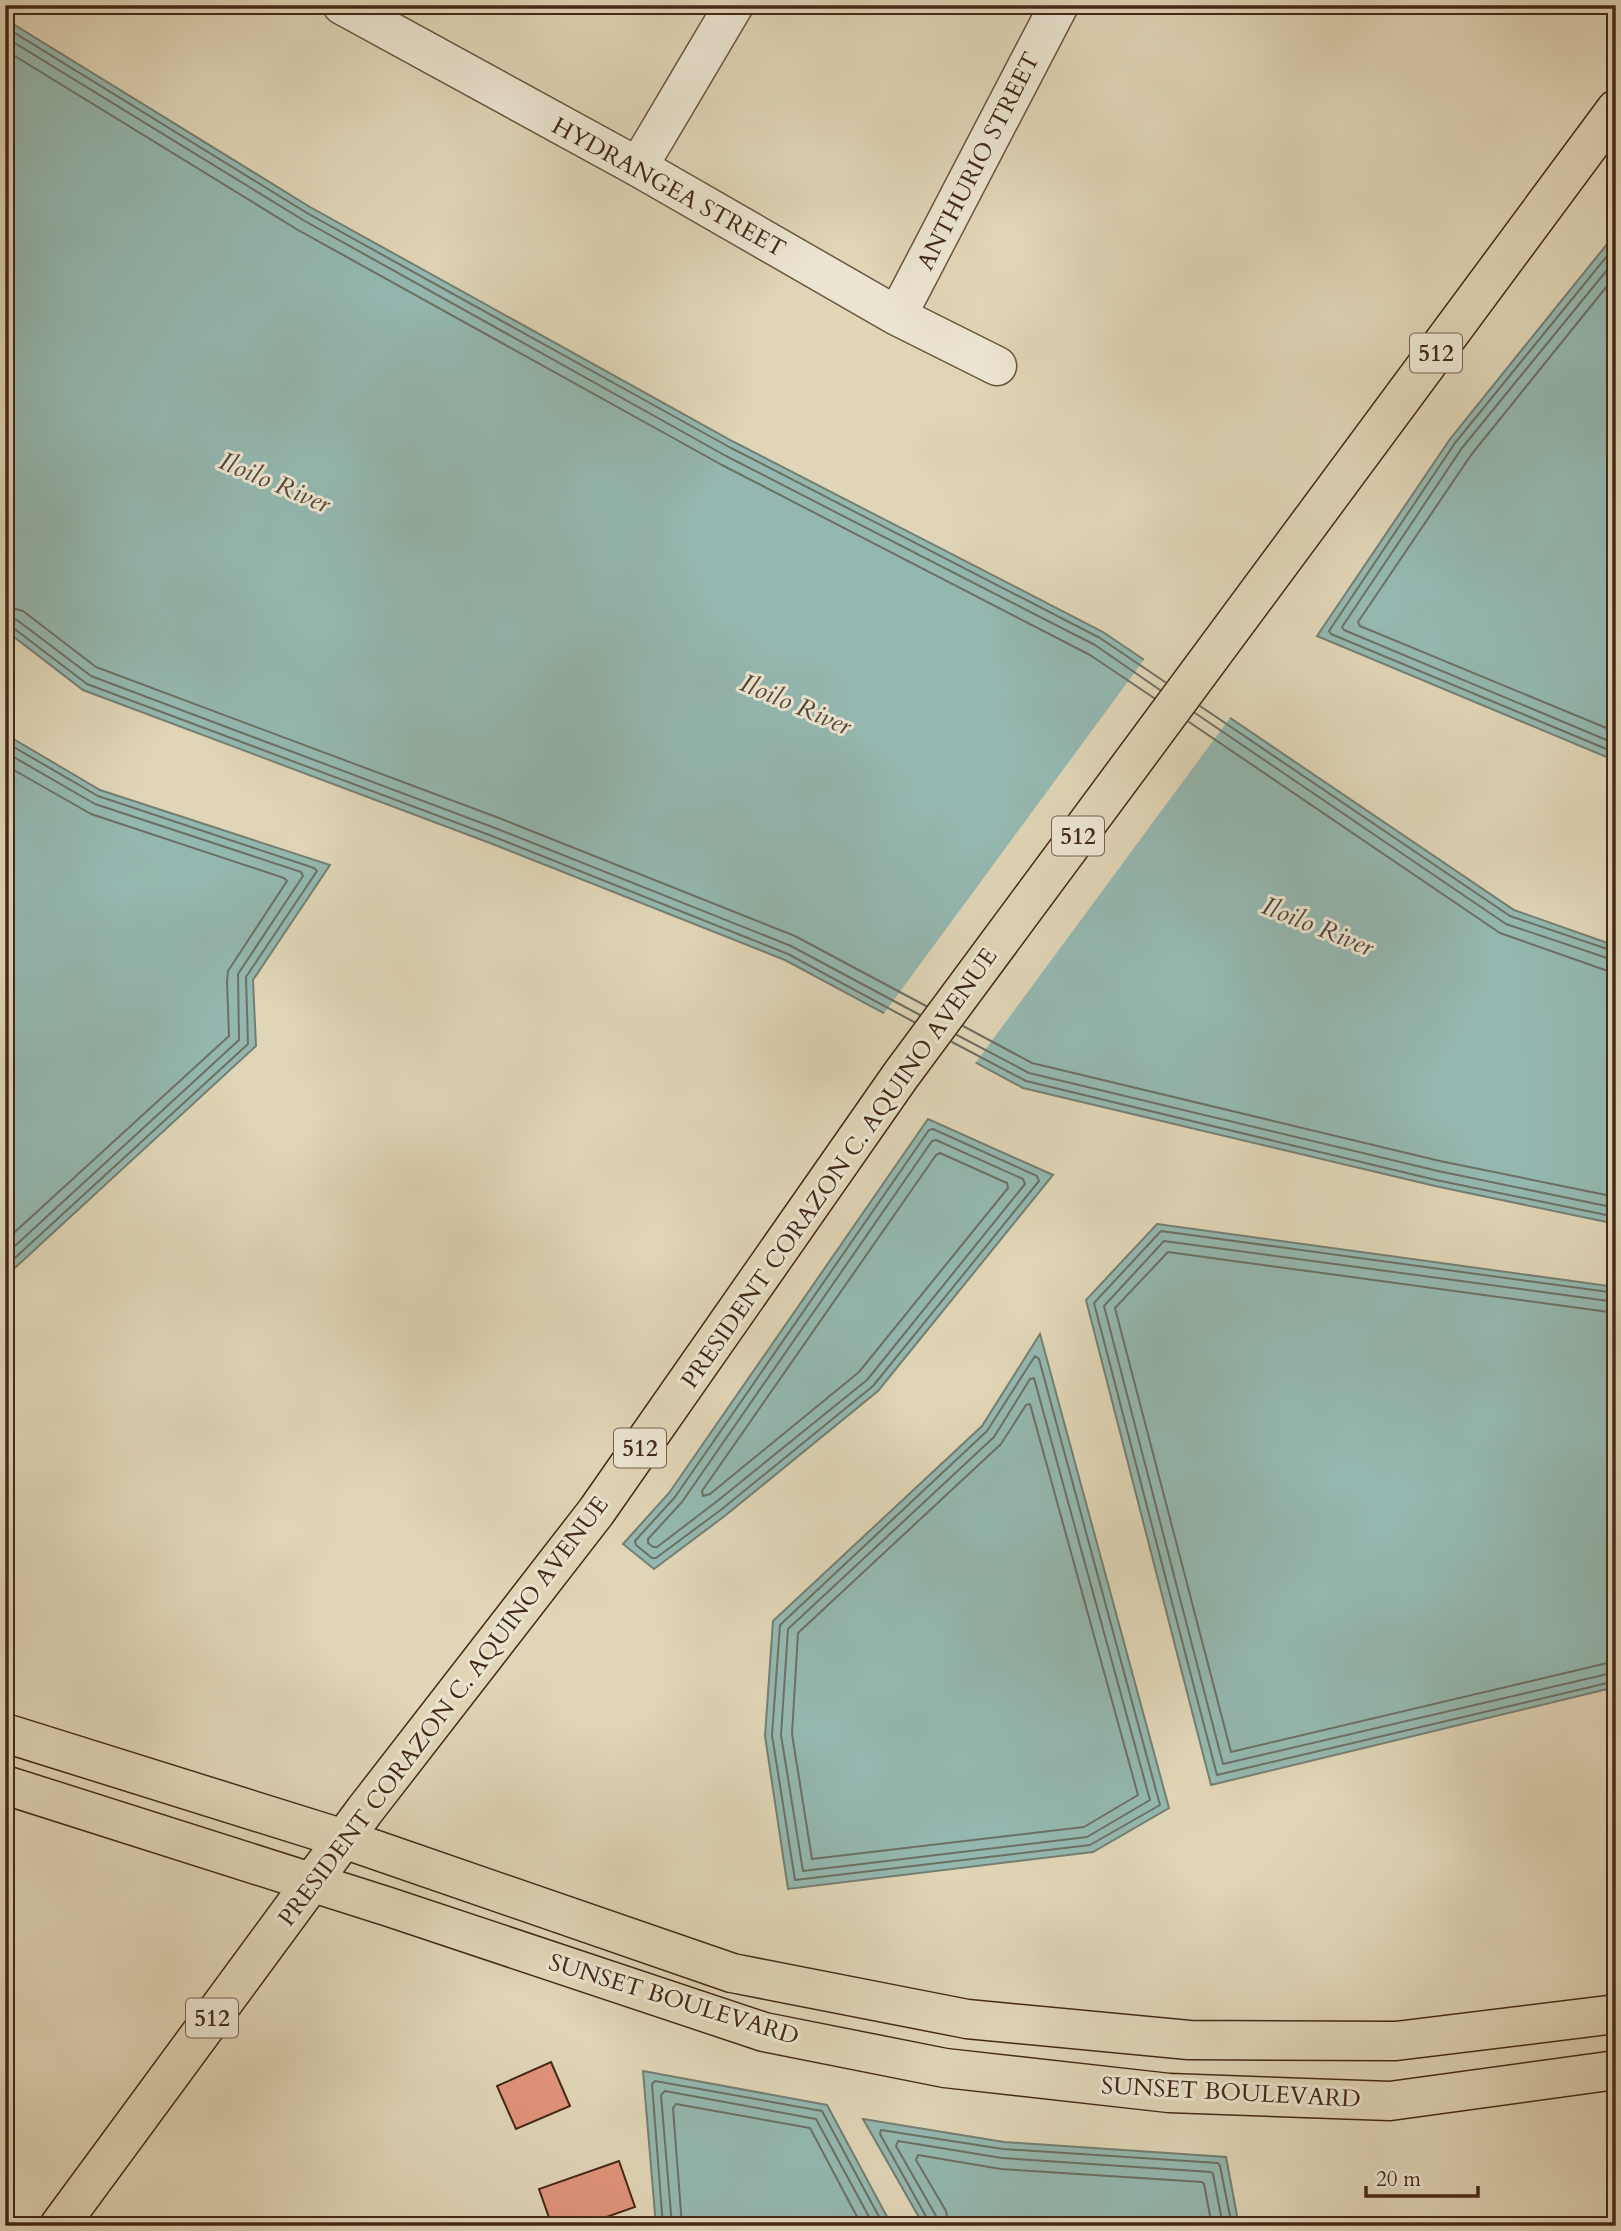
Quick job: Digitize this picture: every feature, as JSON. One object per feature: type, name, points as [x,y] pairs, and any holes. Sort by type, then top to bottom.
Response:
[{"type":"main road","name":"PRESIDENT CORAZON C. AQUINO AVENUE","points":[[59,2226],[344,1839],[596,1512],[901,1075],[1616,109]]},
{"type":"main road","name":"SUNSET BOULEVARD","points":[[5,1733],[344,1839],[732,1973],[967,2019],[1189,2040],[1395,2042],[1616,2014]]},
{"type":"main road","name":"SUNSET BOULEVARD","points":[[5,1785],[312,1882],[764,2032],[945,2068],[1169,2093],[1390,2101],[1616,2070]]},
{"type":"street","name":"HYDRANGEA STREET","points":[[342,5],[638,167],[897,316],[997,366]]},
{"type":"street","points":[[638,167],[734,5]]},
{"type":"street","name":"ANTHURIO STREET","points":[[897,316],[1059,5]]},
{"type":"water","name":"Iloilo River","points":[[5,19],[310,207],[734,442],[1103,632],[1514,910],[1616,946],[1616,1224],[1435,1186],[1023,1088],[785,960],[490,843],[83,690],[5,630]]},
{"type":"water","points":[[1616,233],[1616,761],[1317,636],[1450,439]]},
{"type":"water","points":[[5,734],[100,790],[330,865],[253,980],[256,1046],[5,1277]]},
{"type":"water","points":[[928,1119],[1053,1175],[878,1391],[726,1515],[654,1569],[623,1544],[669,1493]]},
{"type":"water","points":[[1157,1224],[1616,1287],[1616,1687],[1211,1785],[1086,1300]]},
{"type":"water","points":[[1040,1334],[1169,1808],[1093,1852],[788,1889],[765,1736],[773,1621],[982,1426]]},
{"type":"water","points":[[643,2071],[827,2105],[892,2226],[656,2226]]},
{"type":"water","points":[[863,2119],[1004,2142],[1226,2157],[1239,2226],[924,2226]]},
{"type":"pier","points":[[1146,657],[1232,715],[974,1065],[882,1016]]},
{"type":"building","points":[[551,2062],[570,2106],[516,2129],[497,2086]]},
{"type":"building","points":[[619,2161],[635,2207],[581,2226],[552,2226],[539,2189]]}]
